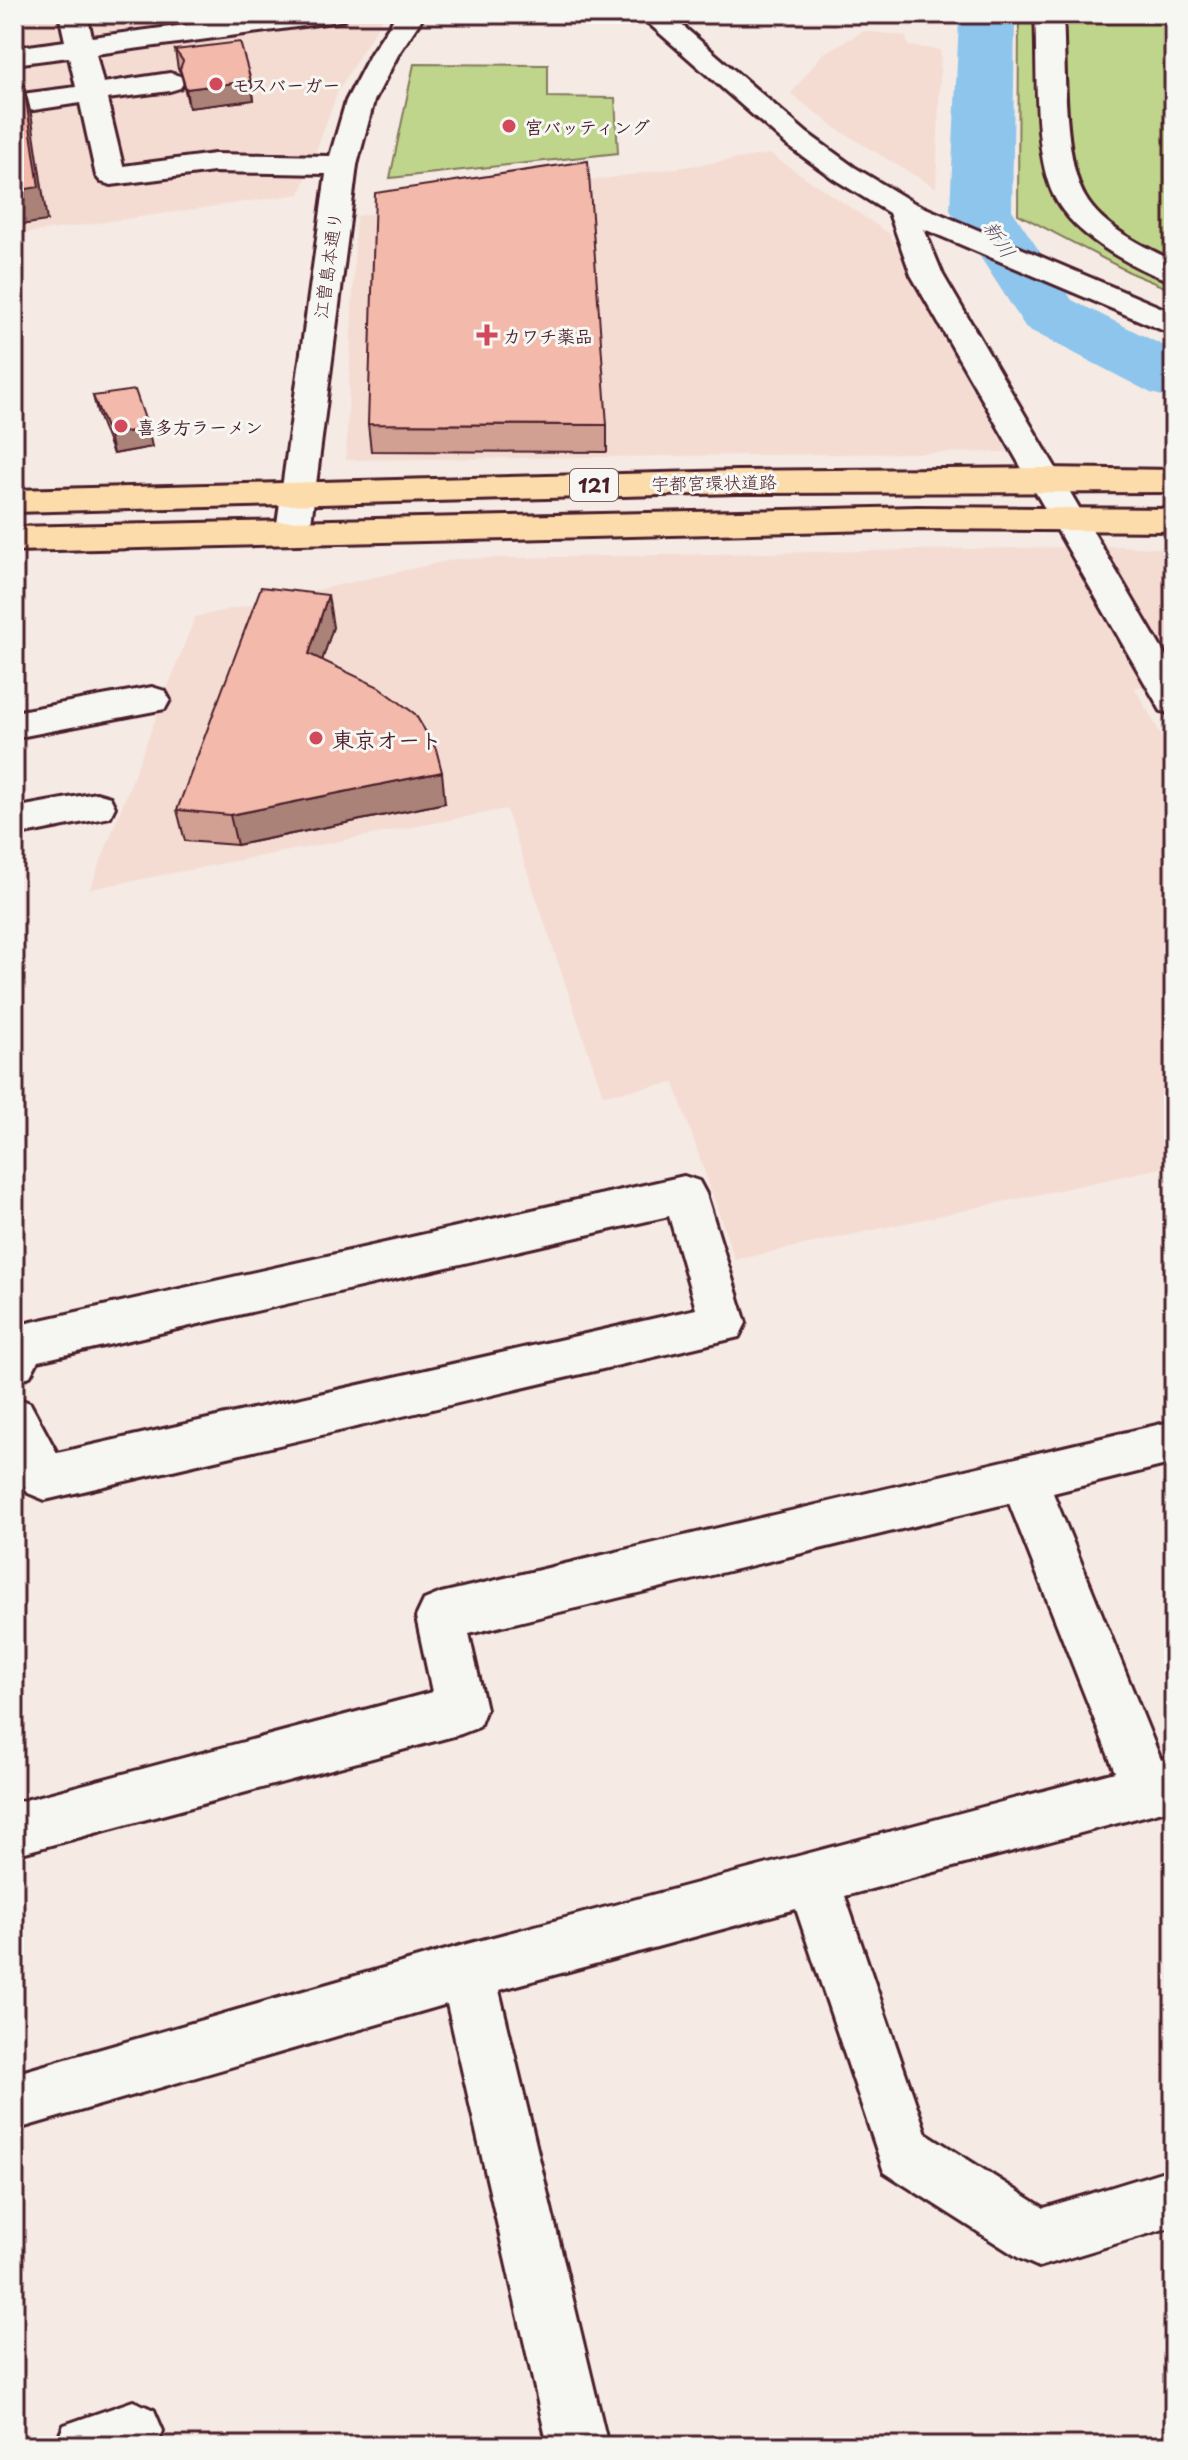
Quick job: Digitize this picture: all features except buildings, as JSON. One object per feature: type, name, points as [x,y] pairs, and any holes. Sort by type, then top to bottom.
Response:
[{"type":"highway","name":"宇都宮環状道路","points":[[14,501],[297,492],[1045,479],[1174,481]]},
{"type":"highway","name":"宇都宮環状道路","points":[[14,539],[917,518],[1174,520]]},
{"type":"street","points":[[73,14],[111,176],[214,163],[342,165]]},
{"type":"street","points":[[14,56],[333,14]]},
{"type":"street","name":"江曽島本通り","points":[[293,531],[342,165],[360,101],[385,53],[411,14]]},
{"type":"street","points":[[652,14],[797,139],[844,173],[903,209],[1174,325]]},
{"type":"street","points":[[1049,14],[1057,150],[1069,196],[1098,230],[1174,272]]},
{"type":"street","points":[[14,104],[170,82]]},
{"type":"street","points":[[903,209],[927,275],[1174,702]]},
{"type":"street","points":[[14,725],[152,700]]},
{"type":"street","points":[[14,822],[96,807]]},
{"type":"street","points":[[14,1362],[23,1344],[684,1194],[723,1323],[45,1478],[14,1418]]},
{"type":"street","points":[[14,1829],[461,1709],[441,1617],[1174,1442]]},
{"type":"street","points":[[14,2102],[467,1971],[1160,1786],[1023,1478]]},
{"type":"street","points":[[813,1879],[904,2152],[1039,2238],[1174,2197]]},
{"type":"street","points":[[467,1971],[578,2446]]},
{"type":"shaded area","points":[[14,14],[385,14],[338,91],[300,194],[14,235]]},
{"type":"shaded area","points":[[864,31],[905,36],[909,46],[941,50],[936,188],[840,131],[791,94],[822,54]]},
{"type":"shaded area","points":[[770,154],[890,234],[915,286],[1008,452],[346,460],[356,216]]},
{"type":"shaded area","points":[[1118,546],[1174,549],[1174,679],[1135,688],[1174,759],[1174,1165],[735,1260],[674,1083],[603,1095],[506,809],[90,889],[195,617],[456,559]]},
{"type":"green space","points":[[1019,14],[1174,14],[1174,291],[1133,274],[1018,214]]},
{"type":"green space","name":"宮バッティング","points":[[414,64],[548,65],[548,97],[615,98],[618,153],[390,178]]},
{"type":"waterway","name":"新川","points":[[983,14],[987,20],[981,210],[1049,314],[1174,378]]},
{"type":"place","name":"モスバーガー","points":[[216,84]]},
{"type":"place","name":"宮バッティング","points":[[509,126]]},
{"type":"place","name":"カワチ薬品","points":[[487,335]]},
{"type":"place","name":"喜多方ラーメン","points":[[121,426]]},
{"type":"place","name":"東京オート","points":[[316,738]]}]
